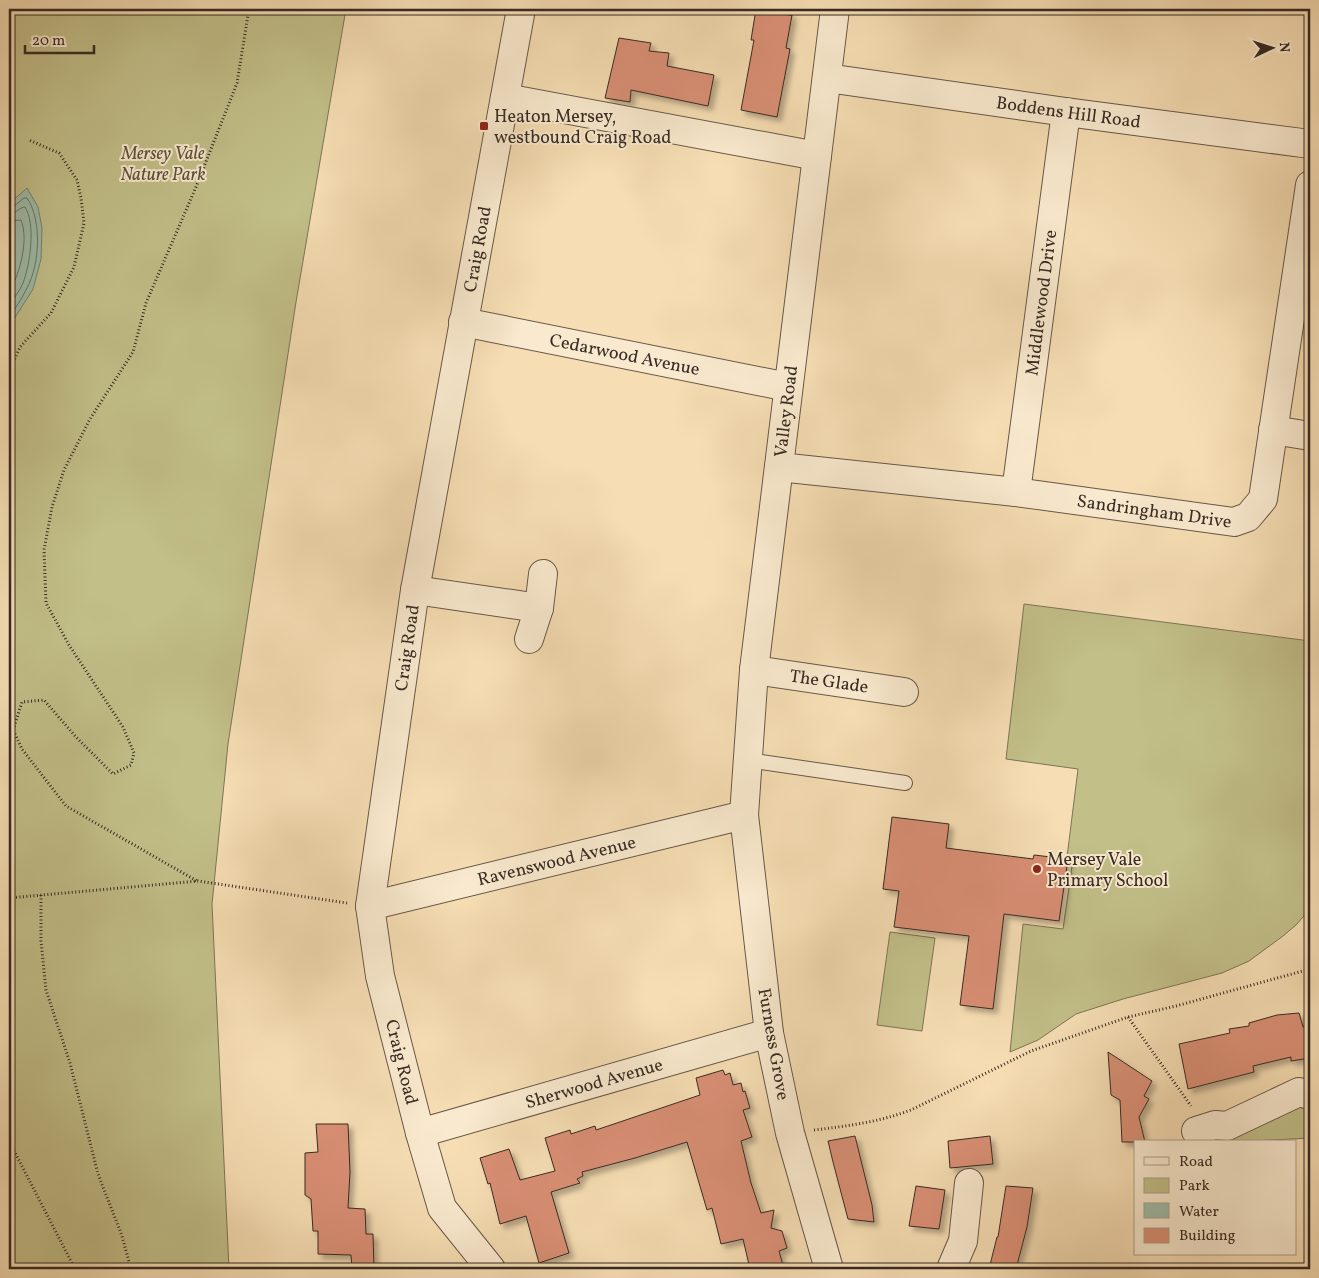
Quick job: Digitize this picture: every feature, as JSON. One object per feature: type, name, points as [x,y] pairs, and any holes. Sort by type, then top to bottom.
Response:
[{"type":"street","name":"Craig Road","points":[[491,1269],[442,1208],[420,1132],[380,976],[370,906],[415,590],[521,9]]},
{"type":"street","name":"Valley Road","points":[[744,815],[754,670],[835,9]]},
{"type":"street","name":"Boddens Hill Road","points":[[827,78],[1310,144]]},
{"type":"street","points":[[505,98],[817,156]]},
{"type":"street","name":"Middlewood Drive","points":[[1016,492],[1066,112]]},
{"type":"street","name":"Sandringham Drive","points":[[779,467],[1016,492],[1234,522],[1248,517],[1263,499],[1310,185]]},
{"type":"street","name":"Cedarwood Avenue","points":[[463,322],[788,387]]},
{"type":"street","points":[[1273,430],[1310,436]]},
{"type":"street","points":[[529,639],[539,608],[543,574]]},
{"type":"street","points":[[415,590],[539,608]]},
{"type":"street","name":"The Glade","points":[[754,670],[904,692]]},
{"type":"street","name":"Ravenswood Avenue","points":[[370,906],[744,815]]},
{"type":"street","name":"Furness Grove","points":[[744,815],[769,1033],[790,1133],[829,1269]]},
{"type":"street","name":"Sherwood Avenue","points":[[420,1132],[769,1033]]},
{"type":"street","points":[[1214,1132],[1299,1092],[1310,1095]]},
{"type":"street","points":[[951,1269],[963,1241],[969,1183]]},
{"type":"lane","points":[[748,760],[906,783]]},
{"type":"path","points":[[13,730],[22,702],[44,700],[113,774],[132,765],[134,753],[123,727],[69,645],[46,603],[44,550],[52,507],[64,470],[90,419],[133,352],[146,303],[196,187],[237,83],[250,9]]},
{"type":"path","points":[[9,372],[20,347],[51,313],[74,267],[84,222],[77,180],[68,166],[58,153],[29,140]]},
{"type":"path","points":[[9,721],[22,749],[66,806],[198,881]]},
{"type":"path","points":[[9,898],[198,881],[370,906]]},
{"type":"path","points":[[41,895],[40,941],[46,990],[70,1063],[98,1174],[122,1236],[131,1269]]},
{"type":"path","points":[[790,1133],[857,1125],[891,1118],[1030,1051],[1128,1017],[1176,1006],[1310,969]]},
{"type":"path","points":[[1128,1017],[1214,1132]]},
{"type":"path","points":[[9,1141],[75,1269]]},
{"type":"green space","name":"Mersey Vale Nature Park","points":[[9,9],[346,9],[296,302],[228,744],[212,904],[229,1269],[9,1269]]},
{"type":"green space","points":[[1024,604],[1310,641],[1310,909],[1296,925],[1249,961],[1222,973],[1123,999],[1076,1014],[1038,1040],[1010,1052],[1023,924],[1063,929],[1073,859],[1067,857],[1078,769],[1006,759]]},
{"type":"green space","points":[[890,932],[935,938],[922,1031],[877,1025]]},
{"type":"green space","points":[[1297,1101],[1310,1106],[1310,1138],[1233,1140],[1233,1138]]},
{"type":"water","points":[[27,188],[38,207],[42,228],[41,259],[33,289],[9,327],[9,204]]},
{"type":"building","points":[[756,9],[789,9],[788,15],[792,15],[786,48],[790,49],[777,117],[741,110],[754,40],[751,40]]},
{"type":"building","points":[[619,38],[651,43],[649,51],[669,53],[667,66],[714,75],[708,106],[631,90],[630,102],[605,98]]},
{"type":"building","points":[[892,817],[949,824],[946,848],[1033,859],[1034,855],[1068,859],[1059,921],[1004,914],[993,1009],[960,1005],[969,936],[894,927],[899,891],[883,889]]},
{"type":"building","points":[[1299,1013],[1303,1027],[1310,1025],[1310,1058],[1291,1061],[1291,1057],[1253,1066],[1254,1072],[1188,1089],[1179,1044],[1230,1033],[1229,1029],[1249,1026],[1249,1023],[1277,1015]]},
{"type":"building","points":[[1108,1052],[1152,1081],[1144,1096],[1149,1099],[1139,1117],[1145,1140],[1122,1142],[1120,1100],[1111,1095]]},
{"type":"building","points":[[723,1070],[725,1075],[730,1073],[733,1085],[741,1083],[743,1092],[745,1091],[750,1108],[743,1110],[752,1137],[741,1141],[751,1183],[761,1213],[774,1210],[771,1228],[782,1231],[787,1248],[779,1251],[784,1269],[750,1269],[743,1239],[721,1244],[712,1208],[707,1210],[687,1142],[582,1172],[583,1176],[577,1179],[580,1183],[551,1192],[569,1253],[539,1263],[526,1216],[500,1224],[490,1183],[488,1184],[480,1158],[509,1149],[520,1180],[555,1171],[545,1138],[570,1130],[571,1134],[595,1126],[596,1130],[700,1095],[696,1078]]},
{"type":"building","points":[[316,1124],[348,1124],[350,1172],[348,1208],[365,1209],[366,1234],[373,1234],[374,1269],[352,1269],[351,1255],[318,1254],[318,1231],[313,1231],[311,1199],[305,1195],[305,1153],[318,1152]]},
{"type":"building","points":[[855,1136],[872,1205],[874,1222],[848,1219],[828,1141]]},
{"type":"building","points":[[990,1136],[993,1164],[950,1168],[948,1141]]},
{"type":"building","points":[[916,1186],[945,1190],[939,1229],[909,1226]]},
{"type":"building","points":[[1006,1186],[1033,1188],[1027,1227],[1016,1269],[989,1269],[998,1237]]},
{"type":"place","name":"Heaton Mersey, westbound Craig Road","points":[[484,126]]},
{"type":"place","name":"Mersey Vale Primary School","points":[[1037,869]]}]
